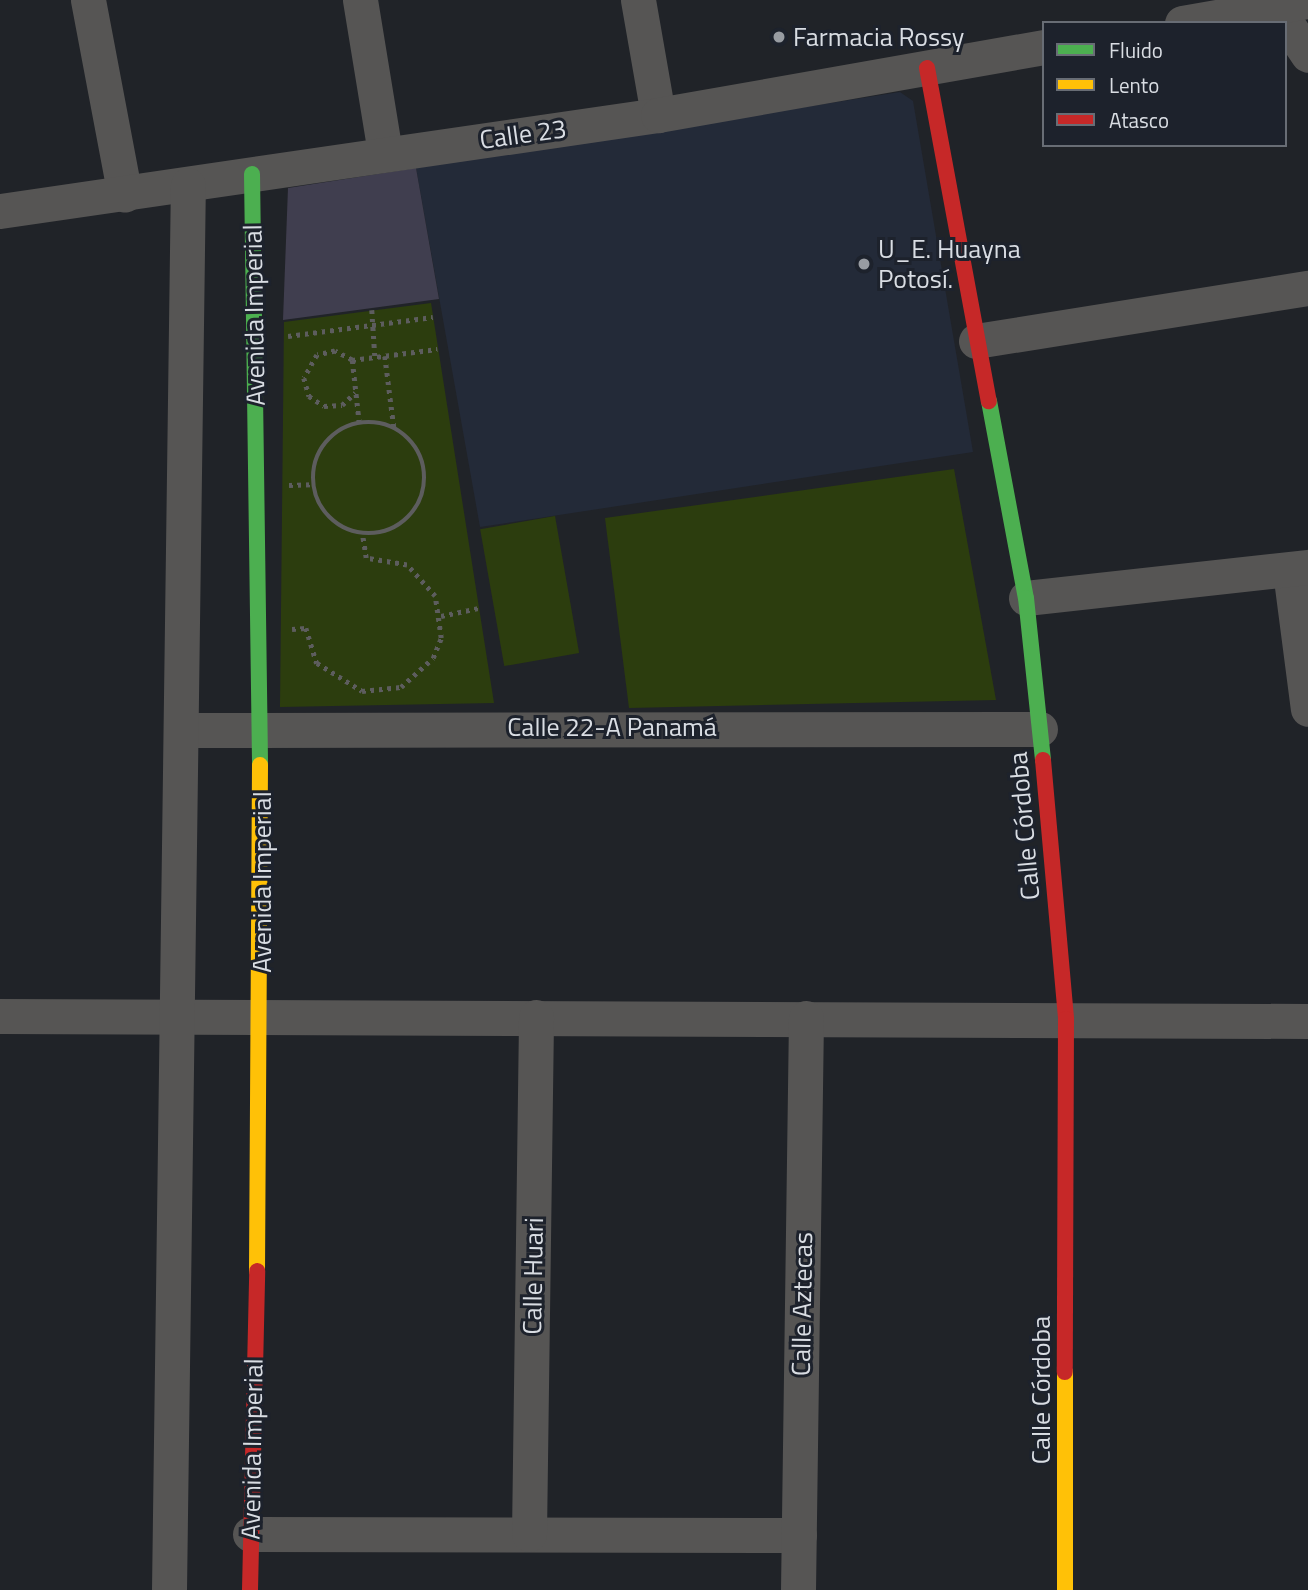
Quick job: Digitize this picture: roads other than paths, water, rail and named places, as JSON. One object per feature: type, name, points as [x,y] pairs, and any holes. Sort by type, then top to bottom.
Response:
[{"type":"street","points":[[88,0],[125,195]]},
{"type":"street","points":[[360,0],[385,153]]},
{"type":"street","points":[[638,0],[658,115]]},
{"type":"street","points":[[1192,21],[1285,3],[1308,55]]},
{"type":"street","name":"Calle 23","points":[[0,211],[125,195],[385,153],[658,115],[1042,47]]},
{"type":"street","name":"Calle Córdoba","points":[[928,68],[976,341],[1026,598],[1040,729],[1066,1019],[1065,1590]]},
{"type":"street","name":"Avenida Imperial","points":[[250,1590],[263,1017],[262,726],[252,174]]},
{"type":"street","points":[[169,1590],[184,730],[188,185]]},
{"type":"street","points":[[976,341],[1308,288]]},
{"type":"street","points":[[1026,598],[1299,569],[1308,709]]},
{"type":"street","name":"Calle 22-A Panamá","points":[[184,730],[262,726],[1040,729]]},
{"type":"street","points":[[0,1016],[1308,1021]]},
{"type":"street","name":"Calle Huari","points":[[530,1534],[536,1017]]},
{"type":"street","name":"Calle Aztecas","points":[[799,1590],[806,1018]]},
{"type":"street","points":[[250,1534],[799,1535]]},
{"type":"place","name":"Farmacia Rossy","points":[[779,37]]},
{"type":"place","name":"U_E. Huayna Potosí.","points":[[864,264]]}]
